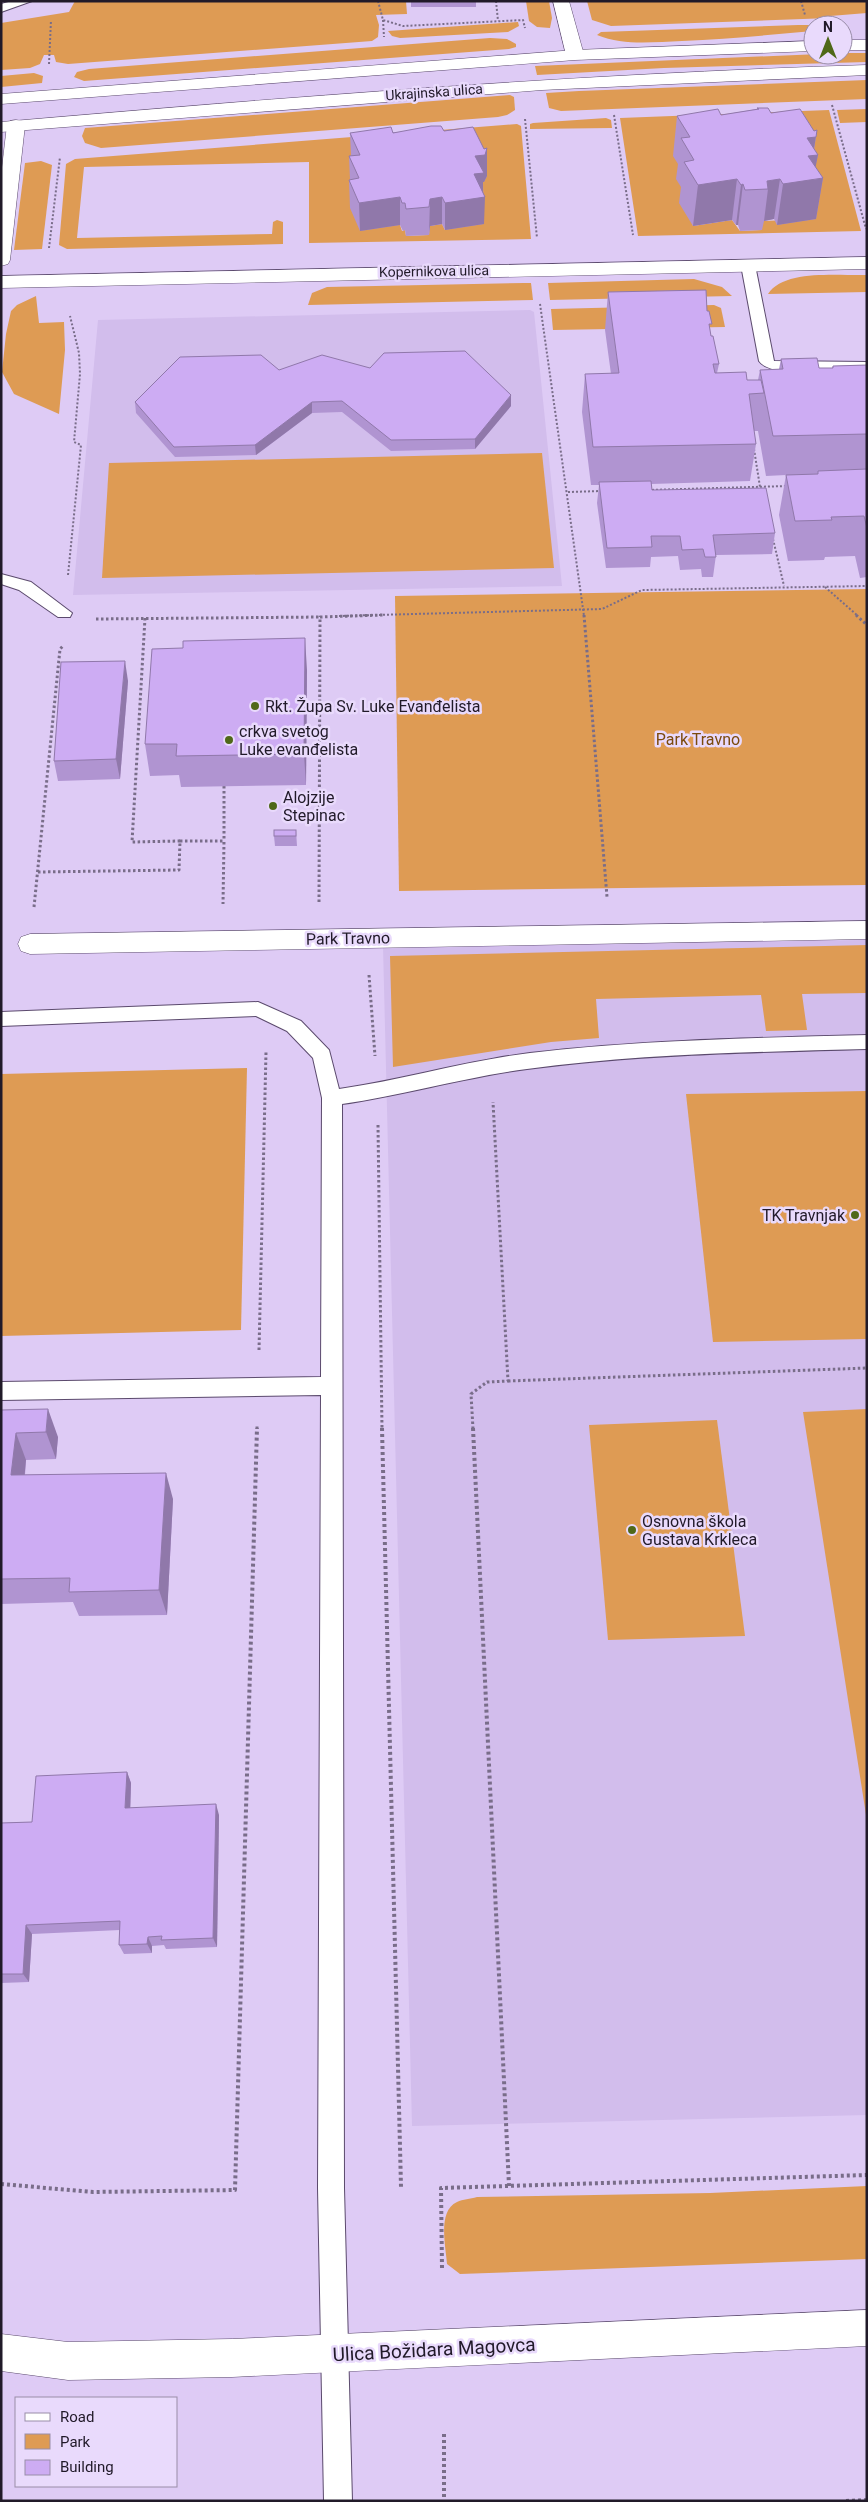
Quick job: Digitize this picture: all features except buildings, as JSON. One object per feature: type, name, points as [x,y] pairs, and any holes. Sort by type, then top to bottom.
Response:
[{"type":"street","points":[[561,1],[575,55]]},
{"type":"street","points":[[853,45],[867,45]]},
{"type":"street","name":"Ukrajinska ulica","points":[[1,99],[575,55],[803,46]]},
{"type":"street","name":"Ukrajinska ulica","points":[[8,126],[530,84],[867,70]]},
{"type":"street","points":[[1,260],[8,126]]},
{"type":"street","name":"Kopernikova ulica","points":[[1,282],[867,263]]},
{"type":"street","name":"Park Travno","points":[[610,934],[867,930]]},
{"type":"street","name":"Park Travno","points":[[30,944],[614,933],[610,934]]},
{"type":"street","name":"Ulica Božidara Magovca","points":[[1,2352],[68,2360],[335,2354],[867,2328]]},
{"type":"lane","points":[[1,8],[26,1]]},
{"type":"lane","points":[[748,265],[766,361],[769,364],[779,367],[867,366]]},
{"type":"lane","points":[[1,579],[25,586],[64,613]]},
{"type":"lane","points":[[1,1019],[258,1010],[294,1026],[322,1055],[332,1098],[331,2188],[338,2501]]},
{"type":"lane","points":[[332,1098],[378,1092],[464,1072],[531,1061],[604,1053],[867,1042]]},
{"type":"lane","points":[[1,1390],[331,1386]]},
{"type":"path","points":[[378,1],[383,20],[384,42]]},
{"type":"path","points":[[496,1],[498,21]]},
{"type":"path","points":[[48,69],[49,30],[52,16]]},
{"type":"path","points":[[383,20],[403,26],[523,20],[526,32]]},
{"type":"path","points":[[823,105],[841,104]]},
{"type":"path","points":[[832,105],[867,230]]},
{"type":"path","points":[[605,116],[614,115],[634,243]]},
{"type":"path","points":[[531,119],[525,119],[537,245]]},
{"type":"path","points":[[46,280],[60,157]]},
{"type":"path","points":[[532,304],[541,304],[583,609],[610,934]]},
{"type":"path","points":[[60,316],[79,316]]},
{"type":"path","points":[[70,316],[70,323],[79,354],[78,412],[74,442],[81,445],[64,613],[81,620],[602,609],[642,590],[867,586]]},
{"type":"path","points":[[753,440],[762,496]]},
{"type":"path","points":[[643,490],[789,486]]},
{"type":"path","points":[[568,492],[604,491]]},
{"type":"path","points":[[771,532],[784,586]]},
{"type":"path","points":[[824,586],[867,625]]},
{"type":"path","points":[[319,938],[320,616]]},
{"type":"path","points":[[145,618],[132,842],[224,841]]},
{"type":"path","points":[[30,944],[60,649],[81,620]]},
{"type":"path","points":[[224,786],[224,875]]},
{"type":"path","points":[[38,872],[179,870],[180,841]]},
{"type":"path","points":[[367,938],[375,1057]]},
{"type":"path","points":[[1,2184],[93,2192],[235,2190],[267,1014]]},
{"type":"path","points":[[493,1094],[508,1381]]},
{"type":"path","points":[[378,1120],[382,1439],[401,2187]]},
{"type":"path","points":[[509,2186],[471,1394],[487,1382],[867,1368]]},
{"type":"path","points":[[442,2268],[441,2188],[867,2175]]},
{"type":"path","points":[[444,2434],[444,2501]]},
{"type":"path","points":[[846,2501],[867,2500]]},
{"type":"shaded area","points":[[530,310],[534,312],[562,586],[73,595],[98,320]]},
{"type":"shaded area","name":"Osnovna škola Gustava Krkleca","points":[[867,940],[867,2115],[412,2126],[383,946]]},
{"type":"green space","points":[[75,1],[406,1],[407,14],[376,15],[379,25],[378,37],[372,41],[68,64],[56,62],[54,55],[44,55],[40,64],[30,68],[1,70],[1,23],[69,12]]},
{"type":"green space","points":[[526,1],[549,1],[552,18],[550,28],[537,27],[529,21]]},
{"type":"green space","points":[[587,1],[867,1],[867,13],[803,15],[803,19],[611,26],[592,20]]},
{"type":"green space","points":[[518,22],[519,26],[508,32],[400,38],[392,36],[388,31]]},
{"type":"green space","points":[[803,25],[803,32],[660,42],[618,41],[597,35],[601,32]]},
{"type":"green space","points":[[490,38],[507,39],[516,44],[516,47],[84,81],[74,77],[77,72],[89,69]]},
{"type":"green space","points":[[853,53],[867,53],[867,62],[853,62]]},
{"type":"green space","points":[[803,55],[803,64],[664,68],[537,75],[535,66]]},
{"type":"green space","points":[[34,73],[43,76],[42,83],[1,87],[1,76]]},
{"type":"green space","points":[[867,80],[867,99],[561,111],[549,108],[546,93],[579,91]]},
{"type":"green space","points":[[510,95],[514,97],[515,110],[507,115],[498,117],[101,148],[85,143],[82,136],[85,128]]},
{"type":"green space","points":[[867,109],[867,122],[840,123],[837,110]]},
{"type":"green space","points":[[829,110],[861,231],[638,236],[620,118]],"holes":[[[686,177],[816,219],[762,221],[762,230],[740,231],[732,220],[693,226]]]},
{"type":"green space","points":[[606,118],[611,120],[612,128],[530,129],[530,124],[533,123]]},
{"type":"green space","points":[[517,124],[521,126],[531,239],[309,243],[309,162],[84,167],[77,238],[272,234],[273,222],[277,220],[283,222],[283,244],[67,249],[59,245],[66,164],[75,159]],"holes":[[[486,176],[475,184],[445,230],[442,224],[430,226],[429,235],[406,236],[405,230],[402,231],[400,225]]]},
{"type":"green space","points":[[41,161],[52,165],[42,249],[14,250],[25,163]]},
{"type":"green space","points":[[867,275],[867,292],[768,294],[776,286],[799,277]]},
{"type":"green space","points":[[694,279],[722,287],[732,296],[550,300],[548,283]]},
{"type":"green space","points":[[531,283],[533,300],[308,305],[312,293],[327,287]]},
{"type":"green space","points":[[36,296],[39,323],[64,322],[65,350],[59,414],[14,394],[2,372],[6,334],[11,311],[17,305]]},
{"type":"green space","points":[[714,305],[721,308],[725,327],[553,330],[551,309]]},
{"type":"green space","points":[[542,453],[554,568],[102,578],[109,463]]},
{"type":"green space","name":"Park Travno","points":[[867,589],[867,885],[399,891],[395,596]]},
{"type":"green space","points":[[867,945],[867,993],[802,994],[807,1030],[766,1031],[761,995],[596,999],[599,1038],[551,1042],[393,1067],[390,956]]},
{"type":"green space","points":[[247,1068],[241,1330],[1,1336],[1,1074]]},
{"type":"green space","points":[[867,1091],[867,1339],[713,1342],[686,1094]]},
{"type":"green space","points":[[867,1409],[867,1821],[803,1412]]},
{"type":"green space","points":[[717,1420],[745,1636],[608,1640],[589,1425]]},
{"type":"green space","points":[[867,2186],[867,2259],[460,2274],[447,2264],[444,2230],[447,2213],[457,2202],[477,2197],[710,2193]]},
{"type":"place","name":"Rkt. Župa Sv. Luke Evanđelista","points":[[255,706]]},
{"type":"place","name":"crkva svetog Luke evanđelista","points":[[229,740]]},
{"type":"place","name":"Alojzije Stepinac","points":[[273,806]]},
{"type":"place","name":"TK Travnjak","points":[[855,1215]]},
{"type":"place","name":"Osnovna škola Gustava Krkleca","points":[[632,1530]]}]
